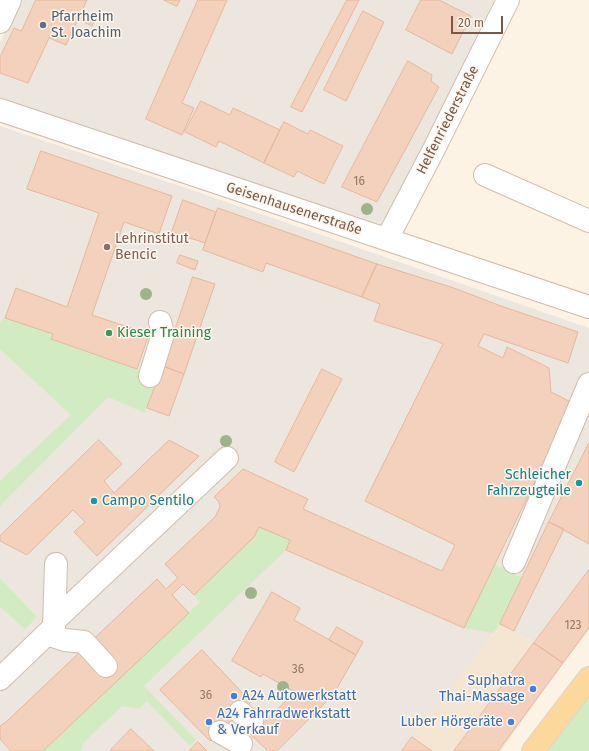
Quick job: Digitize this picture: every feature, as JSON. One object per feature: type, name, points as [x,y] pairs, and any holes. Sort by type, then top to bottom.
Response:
[{"type":"main road","points":[[533,751],[589,678]]},
{"type":"street","points":[[0,21],[10,0]]},
{"type":"street","name":"Helfenriederstraße","points":[[387,239],[508,0]]},
{"type":"street","name":"Geisenhausenerstraße","points":[[0,110],[589,307]]},
{"type":"street","points":[[485,175],[589,221]]},
{"type":"street","points":[[150,376],[162,334],[160,322]]},
{"type":"street","points":[[514,562],[589,384]]},
{"type":"street","points":[[4,668],[52,627],[227,458]]},
{"type":"street","points":[[56,564],[52,627],[65,640],[84,642],[106,666]]},
{"type":"street","points":[[220,732],[240,744]]},
{"type":"shaded area","points":[[21,0],[494,0],[387,226],[0,102],[0,43]]},
{"type":"shaded area","points":[[0,126],[195,191],[589,328],[589,629],[563,663],[534,643],[500,624],[402,751],[0,751]]},
{"type":"shaded area","points":[[500,624],[534,643],[563,663],[501,751],[432,751],[412,737]]},
{"type":"green space","points":[[5,318],[53,334],[52,338],[137,369],[157,381],[145,413],[108,397],[0,506],[0,481],[71,415],[0,349],[0,322]]},
{"type":"green space","points":[[259,527],[290,540],[286,550],[144,686],[196,740],[190,746],[147,701],[139,709],[122,706],[83,743],[81,751],[43,751],[200,602],[194,595],[254,537]]},
{"type":"green space","points":[[495,565],[522,578],[500,624],[493,633],[464,628]]},
{"type":"green space","points":[[0,578],[37,617],[25,629],[0,607]]},
{"type":"green space","points":[[589,691],[589,751],[543,751]]},
{"type":"building","points":[[36,0],[87,0],[66,45],[49,38],[28,83],[0,73],[0,57],[14,28],[21,31]]},
{"type":"building","points":[[164,0],[180,0],[177,6]]},
{"type":"building","points":[[198,0],[227,0],[182,103],[194,108],[182,135],[146,119]]},
{"type":"building","points":[[347,0],[359,0],[302,112],[291,107]]},
{"type":"building","points":[[421,0],[439,0],[471,16],[452,54],[406,30]]},
{"type":"building","points":[[363,11],[384,22],[346,101],[324,90]]},
{"type":"building","points":[[80,14],[94,21],[92,26],[78,19]]},
{"type":"building","points":[[408,61],[432,75],[431,81],[439,87],[377,202],[342,187]]},
{"type":"building","points":[[201,101],[230,115],[233,108],[280,130],[264,163],[219,141],[216,147],[185,132]]},
{"type":"building","points":[[284,122],[308,134],[310,130],[343,146],[324,184],[297,171],[294,177],[264,163]]},
{"type":"building","points":[[41,151],[172,196],[159,234],[124,222],[92,315],[149,334],[137,369],[51,339],[53,334],[5,318],[16,288],[67,307],[99,213],[27,189]]},
{"type":"building","points":[[183,200],[216,212],[205,243],[172,232]]},
{"type":"building","points":[[218,208],[377,264],[362,297],[266,263],[263,272],[203,250]]},
{"type":"building","points":[[180,255],[198,261],[195,270],[177,263]]},
{"type":"building","points":[[377,264],[454,288],[501,306],[578,332],[568,363],[484,334],[478,346],[503,358],[507,347],[549,368],[551,392],[573,403],[464,628],[286,550],[290,540],[259,527],[254,537],[194,595],[183,584],[172,595],[189,613],[43,751],[11,751],[0,739],[0,726],[157,579],[166,589],[178,578],[165,564],[215,517],[220,507],[219,502],[214,497],[243,469],[308,499],[303,509],[442,571],[455,545],[365,501],[443,344],[374,321],[380,304],[362,297]]},
{"type":"building","points":[[193,277],[215,284],[184,374],[163,366]]},
{"type":"building","points":[[163,366],[184,374],[169,416],[147,408]]},
{"type":"building","points":[[322,369],[342,379],[294,472],[275,462]]},
{"type":"building","name":"Campo Sentilo","points":[[99,440],[122,464],[104,481],[114,493],[169,440],[199,456],[97,556],[74,532],[85,522],[73,510],[27,555],[0,541],[0,536]]},
{"type":"building","name":"Schleicher Fahrzeugteile","points":[[589,443],[589,544],[549,522]]},
{"type":"building","points":[[549,522],[564,529],[514,631],[500,624]]},
{"type":"building","points":[[589,570],[589,628],[563,663],[534,643]]},
{"type":"building","points":[[272,592],[300,608],[294,620],[356,655],[333,695],[277,751],[268,751],[251,735],[295,692],[263,674],[261,677],[232,661]]},
{"type":"building","points":[[337,627],[363,642],[356,655],[329,640]]},
{"type":"building","points":[[534,643],[563,663],[498,751],[454,751]]},
{"type":"building","points":[[202,650],[251,702],[210,741],[160,690]]},
{"type":"building","points":[[131,729],[154,751],[110,751]]},
{"type":"building","points":[[412,737],[432,751],[402,751]]},
{"type":"building","points":[[198,742],[207,751],[189,751]]},
{"type":"place","name":"Pfarrheim St. Joachim","points":[[43,25]]},
{"type":"place","name":"Lehrinstitut Bencic","points":[[107,247]]},
{"type":"place","name":"Kieser Training","points":[[109,333]]},
{"type":"place","name":"Schleicher Fahrzeugteile","points":[[579,483]]},
{"type":"place","name":"Campo Sentilo","points":[[94,501]]},
{"type":"place","name":"Suphatra Thai-Massage","points":[[533,689]]},
{"type":"place","name":"A24 Autowerkstatt","points":[[234,696]]},
{"type":"place","name":"A24 Fahrradwerkstatt & Verkauf","points":[[209,722]]},
{"type":"place","name":"Luber Hörgeräte","points":[[511,722]]}]
